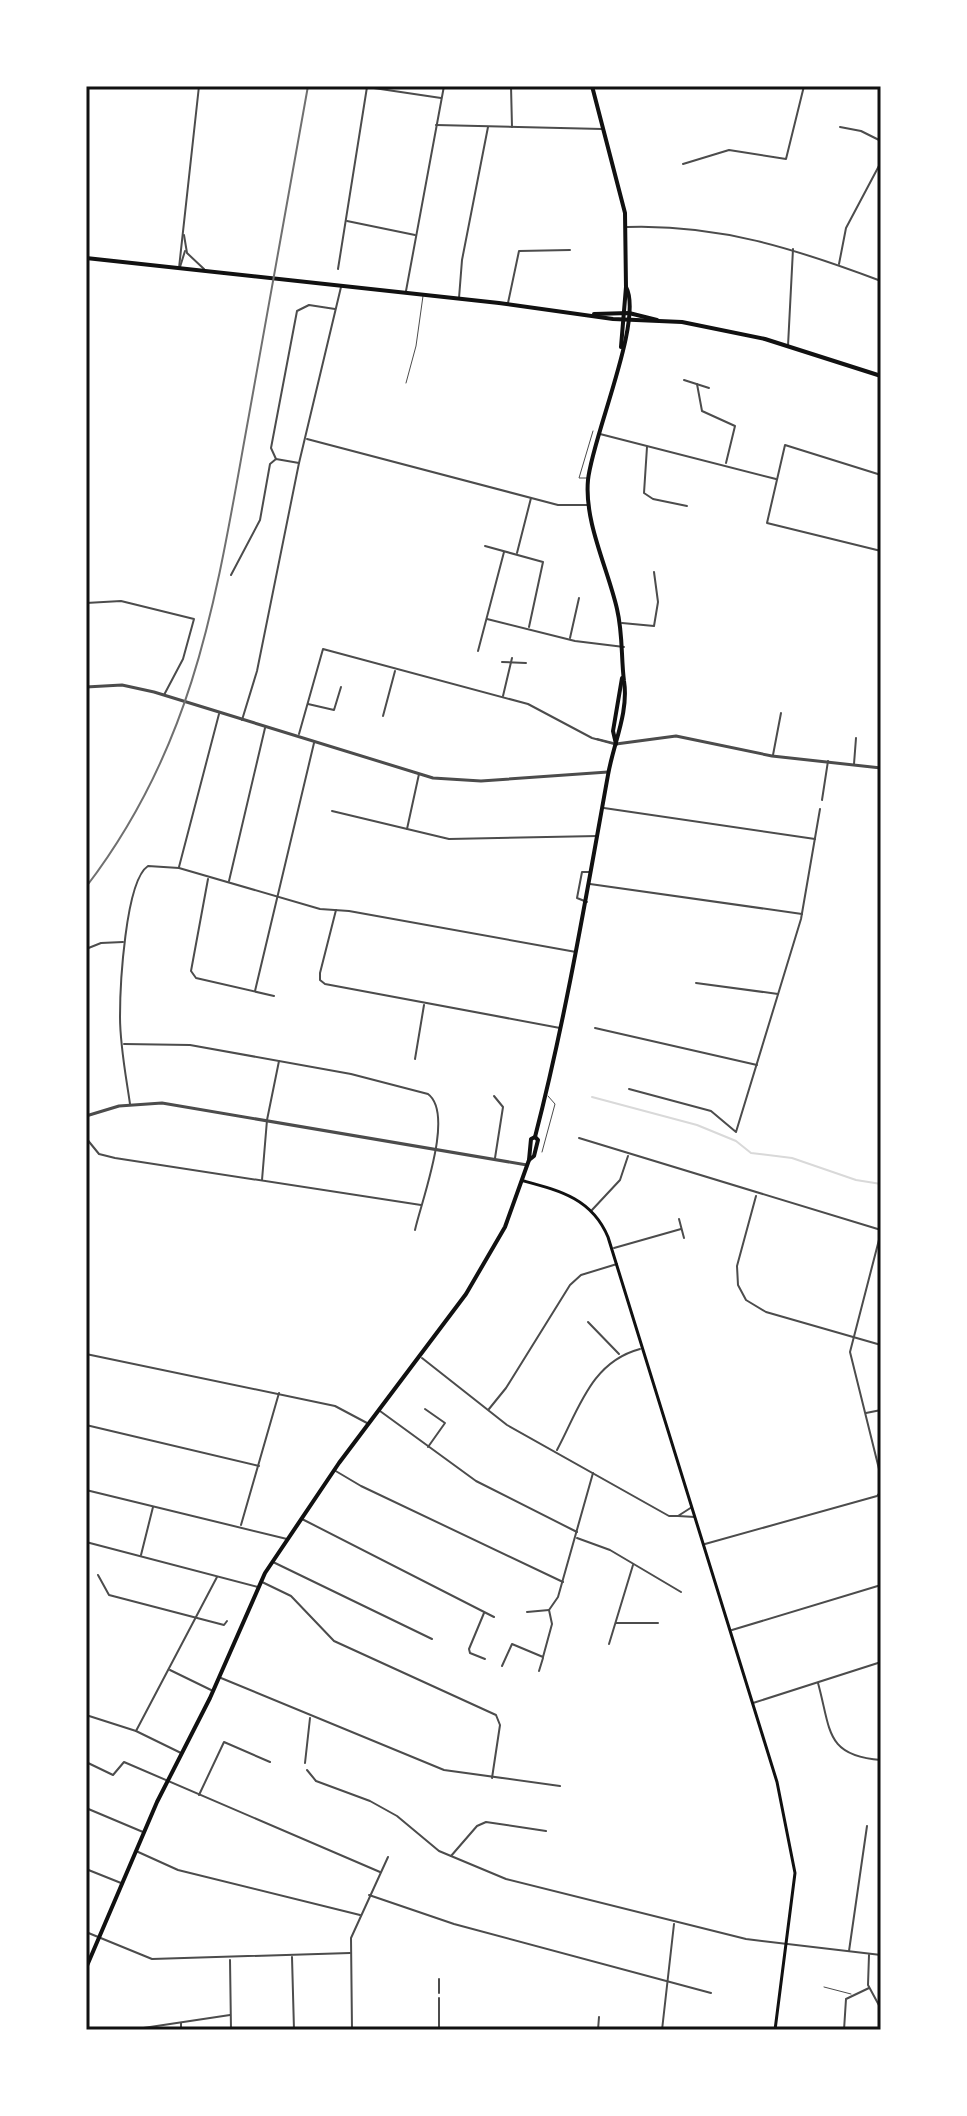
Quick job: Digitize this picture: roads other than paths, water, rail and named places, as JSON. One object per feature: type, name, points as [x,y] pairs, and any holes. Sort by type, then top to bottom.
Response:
[{"type":"main road","points":[[86,1968],[143,1832],[213,1691],[259,1584],[334,1469],[421,1357],[492,1250],[524,1181],[528,1163],[535,1154],[538,1140],[535,1137],[577,952],[608,772],[616,744],[624,647],[590,505],[588,478],[621,347],[626,287],[626,227],[619,181],[592,86]]},
{"type":"main road","points":[[86,258],[406,292],[625,320],[657,320]]},
{"type":"main road","points":[[594,314],[625,313],[723,329],[881,376]]},
{"type":"main road","points":[[524,1181],[569,1195],[592,1210],[604,1226],[731,1631],[795,1856],[775,2030]]},
{"type":"street","points":[[179,268],[199,86]]},
{"type":"street","points":[[406,292],[444,86]]},
{"type":"street","points":[[511,86],[512,128]]},
{"type":"street","points":[[683,164],[729,150],[786,159],[804,86]]},
{"type":"street","points":[[338,269],[367,87],[441,98]]},
{"type":"street","points":[[435,125],[605,128]]},
{"type":"street","points":[[459,299],[459,284],[488,127]]},
{"type":"street","points":[[840,127],[861,131],[881,141]]},
{"type":"street","points":[[839,265],[846,228],[881,162]]},
{"type":"street","points":[[346,220],[415,235]]},
{"type":"street","points":[[626,227],[685,229],[781,245],[881,281]]},
{"type":"street","points":[[179,268],[185,262],[184,234]]},
{"type":"street","points":[[186,248],[194,261],[211,271]]},
{"type":"street","points":[[788,346],[790,254],[794,249]]},
{"type":"street","points":[[508,304],[519,251],[570,250]]},
{"type":"street","points":[[242,720],[341,286]]},
{"type":"street","points":[[276,459],[271,448],[297,311],[309,305],[336,309]]},
{"type":"street","points":[[684,380],[709,388]]},
{"type":"street","points":[[697,384],[702,411],[735,426],[725,464]]},
{"type":"street","points":[[598,434],[776,479]]},
{"type":"street","points":[[306,439],[531,498],[575,507],[590,505]]},
{"type":"street","points":[[647,446],[644,493],[653,499],[687,506]]},
{"type":"street","points":[[881,475],[793,446],[783,446],[767,523],[881,551]]},
{"type":"street","points":[[276,459],[299,463]]},
{"type":"street","points":[[231,575],[260,520],[269,466],[276,459]]},
{"type":"street","points":[[517,554],[531,498]]},
{"type":"street","points":[[485,546],[544,563],[529,629]]},
{"type":"street","points":[[478,651],[504,551]]},
{"type":"street","points":[[620,623],[654,626],[658,602],[654,572]]},
{"type":"street","points":[[569,639],[579,598]]},
{"type":"street","points":[[86,603],[121,601],[194,619],[183,659],[164,696]]},
{"type":"street","points":[[487,619],[569,639],[624,647]]},
{"type":"street","points":[[298,737],[321,650],[541,709],[596,739],[616,744],[681,737],[772,756],[881,768]]},
{"type":"street","points":[[503,698],[512,658]]},
{"type":"street","points":[[502,662],[526,663]]},
{"type":"street","points":[[383,716],[395,669]]},
{"type":"street","points":[[86,687],[122,685],[419,774],[481,781],[608,772]]},
{"type":"street","points":[[308,704],[334,710],[341,687]]},
{"type":"street","points":[[179,868],[219,713]]},
{"type":"street","points":[[772,756],[781,713]]},
{"type":"street","points":[[228,883],[265,727]]},
{"type":"street","points":[[854,764],[856,738]]},
{"type":"street","points":[[255,991],[314,742]]},
{"type":"street","points":[[822,800],[828,761]]},
{"type":"street","points":[[407,830],[419,774]]},
{"type":"street","points":[[603,808],[815,839]]},
{"type":"street","points":[[629,1089],[711,1111],[736,1132],[802,914],[820,809]]},
{"type":"street","points":[[332,811],[449,839],[599,836]]},
{"type":"street","points":[[130,1104],[120,1020],[126,942],[141,871],[153,865],[179,868],[320,909],[336,909],[577,952]]},
{"type":"street","points":[[587,902],[577,898],[582,872],[592,873]]},
{"type":"street","points":[[209,878],[191,971],[196,978],[274,996]]},
{"type":"street","points":[[590,884],[802,914]]},
{"type":"street","points":[[336,909],[320,980],[424,1004],[561,1028]]},
{"type":"street","points":[[86,949],[101,943],[126,942]]},
{"type":"street","points":[[696,983],[778,994]]},
{"type":"street","points":[[415,1059],[424,1004]]},
{"type":"street","points":[[595,1028],[757,1065]]},
{"type":"street","points":[[123,1044],[172,1042],[351,1074],[428,1094],[435,1106],[437,1150],[415,1230]]},
{"type":"street","points":[[262,1181],[267,1120],[279,1061]]},
{"type":"street","points":[[494,1096],[503,1107],[495,1159]]},
{"type":"street","points":[[86,1116],[130,1104],[162,1103],[528,1163]]},
{"type":"street","points":[[86,1138],[99,1154],[421,1205]]},
{"type":"street","points":[[579,1138],[881,1231],[850,1359],[881,1475]]},
{"type":"street","points":[[592,1210],[620,1180],[629,1154]]},
{"type":"street","points":[[756,1195],[737,1266],[743,1295],[766,1312],[881,1345]]},
{"type":"street","points":[[679,1219],[684,1238]]},
{"type":"street","points":[[612,1248],[681,1229]]},
{"type":"street","points":[[488,1410],[506,1388],[570,1285],[581,1275],[617,1264]]},
{"type":"street","points":[[588,1322],[620,1355]]},
{"type":"street","points":[[556,1451],[597,1375],[620,1355],[643,1348]]},
{"type":"street","points":[[86,1354],[335,1406],[368,1423]]},
{"type":"street","points":[[421,1357],[524,1436],[669,1516],[696,1517]]},
{"type":"street","points":[[241,1526],[279,1393]]},
{"type":"street","points":[[425,1409],[445,1423],[428,1447]]},
{"type":"street","points":[[379,1410],[476,1481],[577,1532]]},
{"type":"street","points":[[865,1414],[881,1411]]},
{"type":"street","points":[[86,1425],[259,1466]]},
{"type":"street","points":[[334,1469],[361,1486],[563,1582]]},
{"type":"street","points":[[539,1671],[552,1624],[549,1610],[563,1582],[593,1472]]},
{"type":"street","points":[[86,1490],[287,1539]]},
{"type":"street","points":[[704,1544],[877,1496],[881,1491]]},
{"type":"street","points":[[141,1556],[154,1506]]},
{"type":"street","points":[[678,1516],[693,1507]]},
{"type":"street","points":[[301,1518],[494,1617]]},
{"type":"street","points":[[575,1538],[610,1550],[681,1592]]},
{"type":"street","points":[[86,1542],[217,1577],[259,1584],[291,1596],[334,1641],[496,1715],[500,1725],[492,1778]]},
{"type":"street","points":[[272,1562],[432,1639]]},
{"type":"street","points":[[609,1644],[633,1565]]},
{"type":"street","points":[[98,1575],[109,1595],[224,1625],[227,1621]]},
{"type":"street","points":[[136,1731],[217,1577]]},
{"type":"street","points":[[731,1631],[881,1585]]},
{"type":"street","points":[[527,1612],[549,1610]]},
{"type":"street","points":[[485,1612],[469,1649],[470,1653],[485,1659]]},
{"type":"street","points":[[614,1623],[658,1623]]},
{"type":"street","points":[[502,1666],[512,1644],[543,1657]]},
{"type":"street","points":[[752,1703],[881,1662]]},
{"type":"street","points":[[169,1669],[213,1691]]},
{"type":"street","points":[[219,1677],[431,1766],[492,1778],[560,1786]]},
{"type":"street","points":[[818,1682],[841,1749],[852,1757],[881,1760]]},
{"type":"street","points":[[86,1715],[136,1731],[181,1753]]},
{"type":"street","points":[[305,1763],[310,1717]]},
{"type":"street","points":[[198,1796],[224,1742],[270,1762]]},
{"type":"street","points":[[86,1762],[113,1775],[124,1762],[380,1872]]},
{"type":"street","points":[[307,1770],[316,1781],[370,1801],[397,1816],[450,1857],[546,1892],[675,1923],[785,1944],[881,1955]]},
{"type":"street","points":[[86,1808],[143,1832]]},
{"type":"street","points":[[450,1857],[477,1826],[486,1822],[546,1831]]},
{"type":"street","points":[[849,1952],[867,1826]]},
{"type":"street","points":[[135,1850],[178,1870],[360,1915]]},
{"type":"street","points":[[352,2030],[351,1938],[388,1857]]},
{"type":"street","points":[[86,1869],[121,1883]]},
{"type":"street","points":[[369,1895],[454,1924],[711,1993]]},
{"type":"street","points":[[662,2030],[675,1923]]},
{"type":"street","points":[[86,1932],[152,1959],[350,1953]]},
{"type":"street","points":[[869,1954],[869,1988],[881,2009]]},
{"type":"street","points":[[292,1956],[294,2030]]},
{"type":"street","points":[[230,1958],[231,2030]]},
{"type":"street","points":[[439,1979],[439,2030]]},
{"type":"street","points":[[844,2030],[844,2002],[851,1994],[869,1988]]},
{"type":"street","points":[[132,2030],[230,2015]]},
{"type":"street","points":[[598,2030],[599,2017]]},
{"type":"street","points":[[181,2021],[181,2030]]},
{"type":"lane","points":[[406,383],[416,346],[423,295]]},
{"type":"lane","points":[[588,478],[579,478],[593,431]]},
{"type":"lane","points":[[820,809],[822,800]]},
{"type":"lane","points":[[542,1152],[555,1104],[546,1092]]},
{"type":"lane","points":[[824,1987],[851,1994]]},
{"type":"waterway","points":[[592,1097],[697,1125],[736,1141],[751,1153],[792,1158],[856,1180],[881,1184]]},
{"type":"railway","points":[[86,887],[124,832],[154,776],[198,662],[226,542],[308,86]]}]
